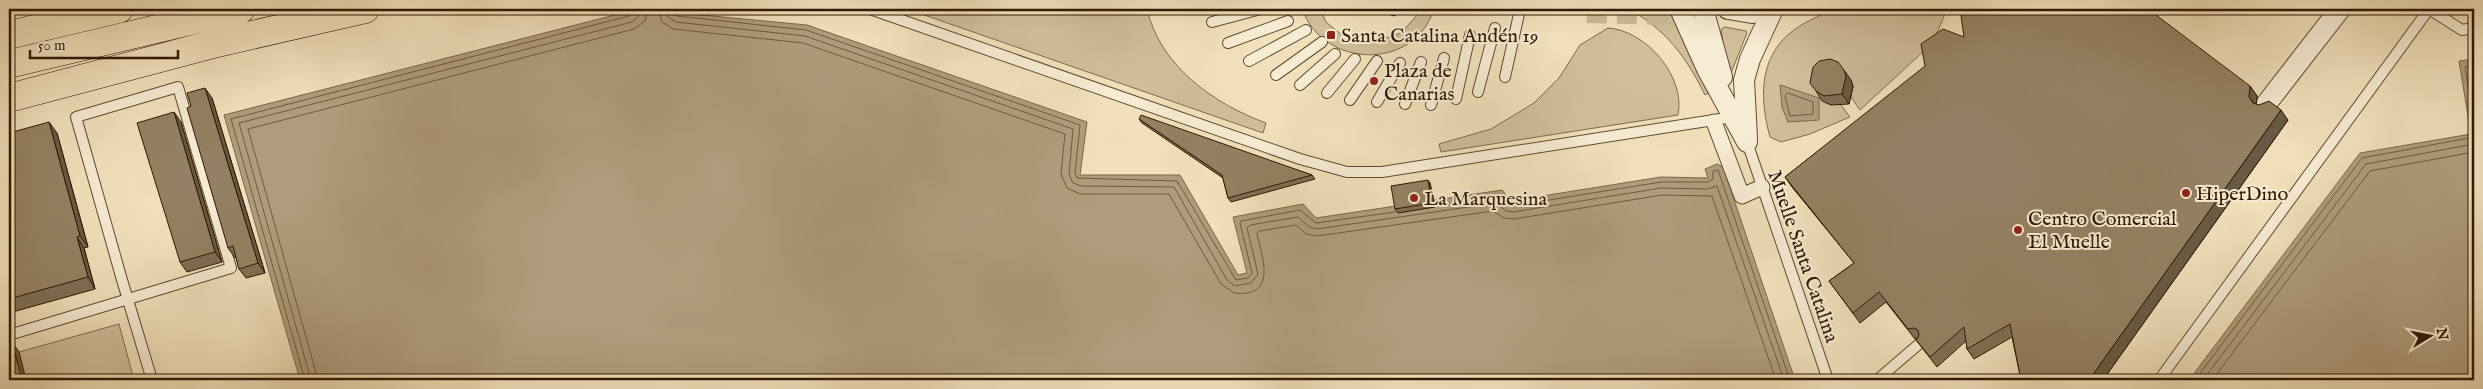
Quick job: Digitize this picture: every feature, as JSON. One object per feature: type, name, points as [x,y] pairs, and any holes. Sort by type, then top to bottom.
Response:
[{"type":"highway","points":[[9,34],[119,9]]},
{"type":"highway","points":[[9,64],[241,9]]},
{"type":"highway","points":[[9,98],[217,43],[365,9]]},
{"type":"street","points":[[1680,9],[1707,69],[1747,142]]},
{"type":"street","points":[[1703,9],[1718,68],[1747,142]]},
{"type":"street","points":[[1728,9],[1752,13],[1773,9]]},
{"type":"street","points":[[1747,142],[1744,80],[1750,59],[1773,9]]},
{"type":"street","points":[[2267,103],[2340,9]]},
{"type":"street","points":[[1714,122],[1742,196],[1762,187]]},
{"type":"lane","points":[[870,9],[1300,159],[1347,172],[1382,172],[1714,122],[1734,117]]},
{"type":"lane","points":[[2160,380],[2429,9],[2462,30],[2474,28]]},
{"type":"lane","points":[[1212,22],[1257,10]]},
{"type":"lane","points":[[1504,77],[1519,14]]},
{"type":"lane","points":[[1228,42],[1288,21]]},
{"type":"lane","points":[[1478,92],[1495,28]]},
{"type":"lane","points":[[1249,61],[1306,30]]},
{"type":"lane","points":[[1456,99],[1470,35]]},
{"type":"lane","points":[[1276,75],[1322,42]]},
{"type":"lane","points":[[1300,85],[1335,54]]},
{"type":"lane","points":[[1431,104],[1444,58]]},
{"type":"lane","points":[[1327,93],[1355,59]]},
{"type":"lane","points":[[1350,100],[1377,61]]},
{"type":"lane","points":[[1405,104],[1421,62]]},
{"type":"lane","points":[[1377,102],[1400,63]]},
{"type":"lane","points":[[9,335],[128,299],[231,268],[178,87],[76,116],[128,299],[152,380]]},
{"type":"lane","name":"Muelle Santa Catalina","points":[[1747,142],[1828,380]]},
{"type":"lane","points":[[1877,380],[1919,344]]},
{"type":"shaded area","points":[[907,9],[1147,9],[1154,29],[1164,48],[1177,65],[1209,94],[1246,115],[1266,123],[1263,133]]},
{"type":"shaded area","points":[[1302,9],[1320,9],[1326,22],[1343,36],[1371,43],[1401,33],[1419,13],[1420,9],[1434,9],[1423,30],[1408,44],[1389,52],[1368,55],[1348,52],[1329,43],[1313,29]]},
{"type":"shaded area","points":[[1628,9],[1670,9],[1708,93],[1705,95],[1691,69],[1674,45],[1653,25]]},
{"type":"shaded area","points":[[1834,9],[1947,9],[1937,33],[1926,49],[1860,110],[1851,97],[1853,86],[1841,105],[1850,117],[1810,134],[1781,142],[1770,137],[1764,109],[1763,95],[1767,68],[1772,56],[1790,33]]},
{"type":"shaded area","points":[[1725,27],[1746,31],[1747,33],[1731,73],[1727,69],[1721,29]]},
{"type":"shaded area","points":[[1608,28],[1636,37],[1649,46],[1660,58],[1676,85],[1679,100],[1678,115],[1441,152],[1439,144],[1491,129],[1534,103],[1559,78],[1580,45]]},
{"type":"shaded area","points":[[119,324],[134,380],[26,380],[19,352]]},
{"type":"water","points":[[638,9],[807,25],[1087,122],[1080,175],[1180,175],[1238,275],[1247,273],[1233,217],[1303,204],[1316,218],[1502,190],[1511,201],[1661,177],[1708,178],[1705,169],[1717,164],[1723,167],[1795,380],[300,380],[224,115]]},
{"type":"water","points":[[2474,59],[2474,380],[2189,380],[2360,153],[2471,134],[2459,61]]},
{"type":"water","points":[[1780,85],[1819,98],[1819,120],[1788,122],[1782,107]]},
{"type":"building","points":[[1381,9],[1396,9],[1391,12]]},
{"type":"building","name":"Centro Comercial El Muelle","points":[[1960,9],[2148,9],[2250,86],[2249,97],[2253,103],[2259,105],[2269,101],[2281,110],[2089,380],[2021,380],[2010,324],[1967,349],[1964,327],[1930,357],[1916,340],[1919,336],[1918,330],[1914,328],[1908,329],[1879,292],[1853,313],[1829,281],[1854,263],[1785,177],[1925,66],[1921,44],[1943,29],[1964,37]]},
{"type":"building","points":[[1830,59],[1838,62],[1846,76],[1842,94],[1824,96],[1816,91],[1810,83],[1813,67],[1819,61]]},
{"type":"building","points":[[205,88],[258,263],[239,269],[233,246],[228,248],[187,108],[191,106],[187,93]]},
{"type":"building","points":[[174,112],[215,252],[180,262],[137,123]]},
{"type":"building","points":[[1141,115],[1312,175],[1228,198],[1222,175],[1139,119]]},
{"type":"building","points":[[49,122],[80,236],[77,237],[88,277],[9,299],[9,133]]},
{"type":"building","name":"La Marquesina","points":[[1428,180],[1432,203],[1395,209],[1391,186]]},
{"type":"building","points":[[9,342],[12,342],[22,380],[9,380]]},
{"type":"tunnel","points":[[1587,13],[1666,15],[1697,9]]},
{"type":"place","name":"Santa Catalina Andén 19","points":[[1331,35]]},
{"type":"place","name":"Plaza de Canarias","points":[[1374,81]]},
{"type":"place","name":"HiperDino","points":[[2186,193]]},
{"type":"place","name":"La Marquesina","points":[[1414,198]]},
{"type":"place","name":"Centro Comercial El Muelle","points":[[2018,230]]}]
